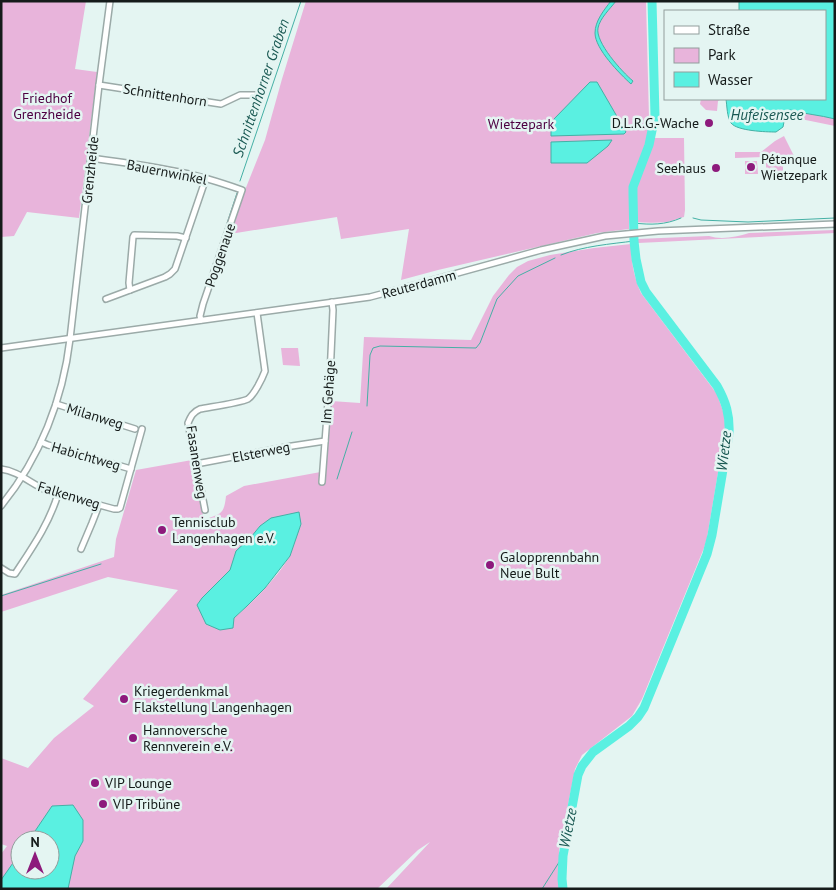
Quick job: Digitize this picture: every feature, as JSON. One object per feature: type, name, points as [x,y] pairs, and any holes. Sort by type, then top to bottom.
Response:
[{"type":"street","name":"Grenzheide","points":[[1,506],[22,477],[41,442],[65,375],[110,1]]},
{"type":"street","name":"Schnittenhorn","points":[[99,84],[221,104],[240,95],[258,95]]},
{"type":"street","name":"Bauernwinkel","points":[[91,158],[154,167],[206,178],[242,190]]},
{"type":"street","points":[[106,299],[170,274],[175,268],[206,178]]},
{"type":"street","name":"Poggenaue","points":[[201,320],[203,304],[242,190]]},
{"type":"street","name":"Reuterdamm","points":[[1,348],[385,294],[541,250],[628,234],[835,224]]},
{"type":"street","points":[[130,290],[134,235],[186,238]]},
{"type":"street","name":"Im Gehäge","points":[[322,482],[330,376],[332,302]]},
{"type":"street","name":"Fasanenweg","points":[[205,510],[188,424],[190,416],[200,409],[243,401],[252,395],[265,369],[257,313]]},
{"type":"street","name":"Milanweg","points":[[56,404],[135,428]]},
{"type":"street","points":[[131,469],[142,429]]},
{"type":"street","name":"Elsterweg","points":[[196,464],[325,441]]},
{"type":"street","name":"Habichtweg","points":[[41,442],[131,469]]},
{"type":"street","name":"Falkenweg","points":[[1,468],[9,470],[40,488],[114,509],[120,508],[131,469]]},
{"type":"street","points":[[1,568],[8,573],[15,574],[41,535],[58,494]]},
{"type":"street","points":[[81,549],[99,505]]},
{"type":"green space","name":"Friedhof Grenzheide","points":[[1,1],[86,1],[75,69],[97,72],[79,218],[27,212],[14,236],[1,237]]},
{"type":"green space","name":"Wietzepark","points":[[306,1],[646,1],[649,118],[647,141],[630,185],[629,229],[597,233],[401,280],[409,229],[341,239],[337,217],[230,234],[241,200],[265,140]]},
{"type":"green space","points":[[701,100],[720,100],[718,101],[717,111],[706,110],[700,104]]},
{"type":"green space","points":[[787,110],[835,119],[835,126],[791,117]]},
{"type":"green space","points":[[784,136],[794,156],[735,158],[735,152],[761,152]]},
{"type":"green space","points":[[652,138],[684,138],[684,217],[667,222],[636,222],[635,188]]},
{"type":"green space","name":"Pétanque Wietzepark","points":[[745,161],[757,161],[758,174],[745,174]]},
{"type":"green space","points":[[766,163],[783,163],[783,173],[766,173]]},
{"type":"green space","points":[[835,230],[835,233],[638,243],[637,239],[709,236],[724,238],[749,233]]},
{"type":"green space","name":"Galopprennbahn Neue Bult","points":[[631,244],[633,269],[641,293],[717,394],[724,414],[725,425],[704,548],[642,699],[632,716],[582,755],[575,769],[559,851],[560,889],[386,889],[430,842],[418,850],[377,889],[1,889],[1,854],[7,846],[1,844],[1,758],[28,768],[54,738],[94,706],[83,699],[178,590],[108,577],[1,612],[1,595],[114,557],[116,539],[136,470],[192,460],[204,520],[221,512],[226,496],[244,486],[326,471],[331,401],[360,403],[364,337],[471,340],[493,296],[509,275],[517,267],[528,261],[550,255]],"holes":[[[301,524],[291,553],[284,565],[264,589],[234,618],[197,605],[230,570],[236,551],[260,526]]]},
{"type":"green space","points":[[281,348],[298,348],[300,366],[283,365]]},
{"type":"water","points":[[611,1],[616,1],[601,21],[598,34],[610,56],[633,81],[631,84],[603,54],[596,39],[595,33],[600,16]]},
{"type":"water","name":"Hufeisensee","points":[[739,1],[835,1],[835,119],[790,110],[786,112],[783,127],[776,132],[739,128],[731,123],[726,100],[826,100],[826,10],[739,10]]},
{"type":"water","points":[[590,82],[597,82],[626,132],[624,134],[551,136],[551,126],[554,119]]},
{"type":"water","points":[[612,140],[608,146],[587,163],[551,163],[551,142]]},
{"type":"water","points":[[299,512],[301,524],[290,556],[265,588],[234,618],[233,628],[220,630],[206,624],[197,605],[230,570],[236,551],[260,526],[271,518]]},
{"type":"water","points":[[73,805],[83,820],[83,841],[75,856],[68,889],[1,889],[1,880],[10,867],[10,880],[60,880],[60,830],[36,830],[52,806]]},
{"type":"waterway","name":"Schnittenhorner Graben","points":[[240,181],[301,1]]},
{"type":"waterway","name":"Wietze","points":[[563,889],[563,856],[578,775],[582,766],[593,752],[629,726],[644,708],[707,554],[729,434],[728,415],[717,386],[646,292],[641,282],[636,259],[633,187],[649,145],[655,116],[652,1]]},
{"type":"waterway","name":"Schnittenhorner Graben","points":[[218,251],[237,193]]},
{"type":"waterway","points":[[634,223],[658,224],[681,218]]},
{"type":"waterway","points":[[693,218],[748,222],[835,218]]},
{"type":"waterway","points":[[561,255],[588,247],[634,241]]},
{"type":"waterway","points":[[367,406],[370,355],[373,348],[380,346],[476,348],[480,343],[497,299],[518,276],[555,258]]},
{"type":"waterway","points":[[337,479],[352,432]]},
{"type":"waterway","points":[[1,596],[101,564]]},
{"type":"waterway","points":[[542,889],[563,856]]},
{"type":"place","name":"D.L.R.G.-Wache","points":[[709,123]]},
{"type":"place","name":"Pétanque Wietzepark","points":[[751,167]]},
{"type":"place","name":"Seehaus","points":[[716,168]]},
{"type":"place","name":"Tennisclub Langenhagen e.V.","points":[[162,530]]},
{"type":"place","name":"Galopprennbahn Neue Bult","points":[[490,565]]},
{"type":"place","name":"Kriegerdenkmal Flakstellung Langenhagen","points":[[124,699]]},
{"type":"place","name":"Hannoversche Rennverein e.V.","points":[[133,738]]},
{"type":"place","name":"VIP Lounge","points":[[95,783]]},
{"type":"place","name":"VIP Tribüne","points":[[103,804]]}]
